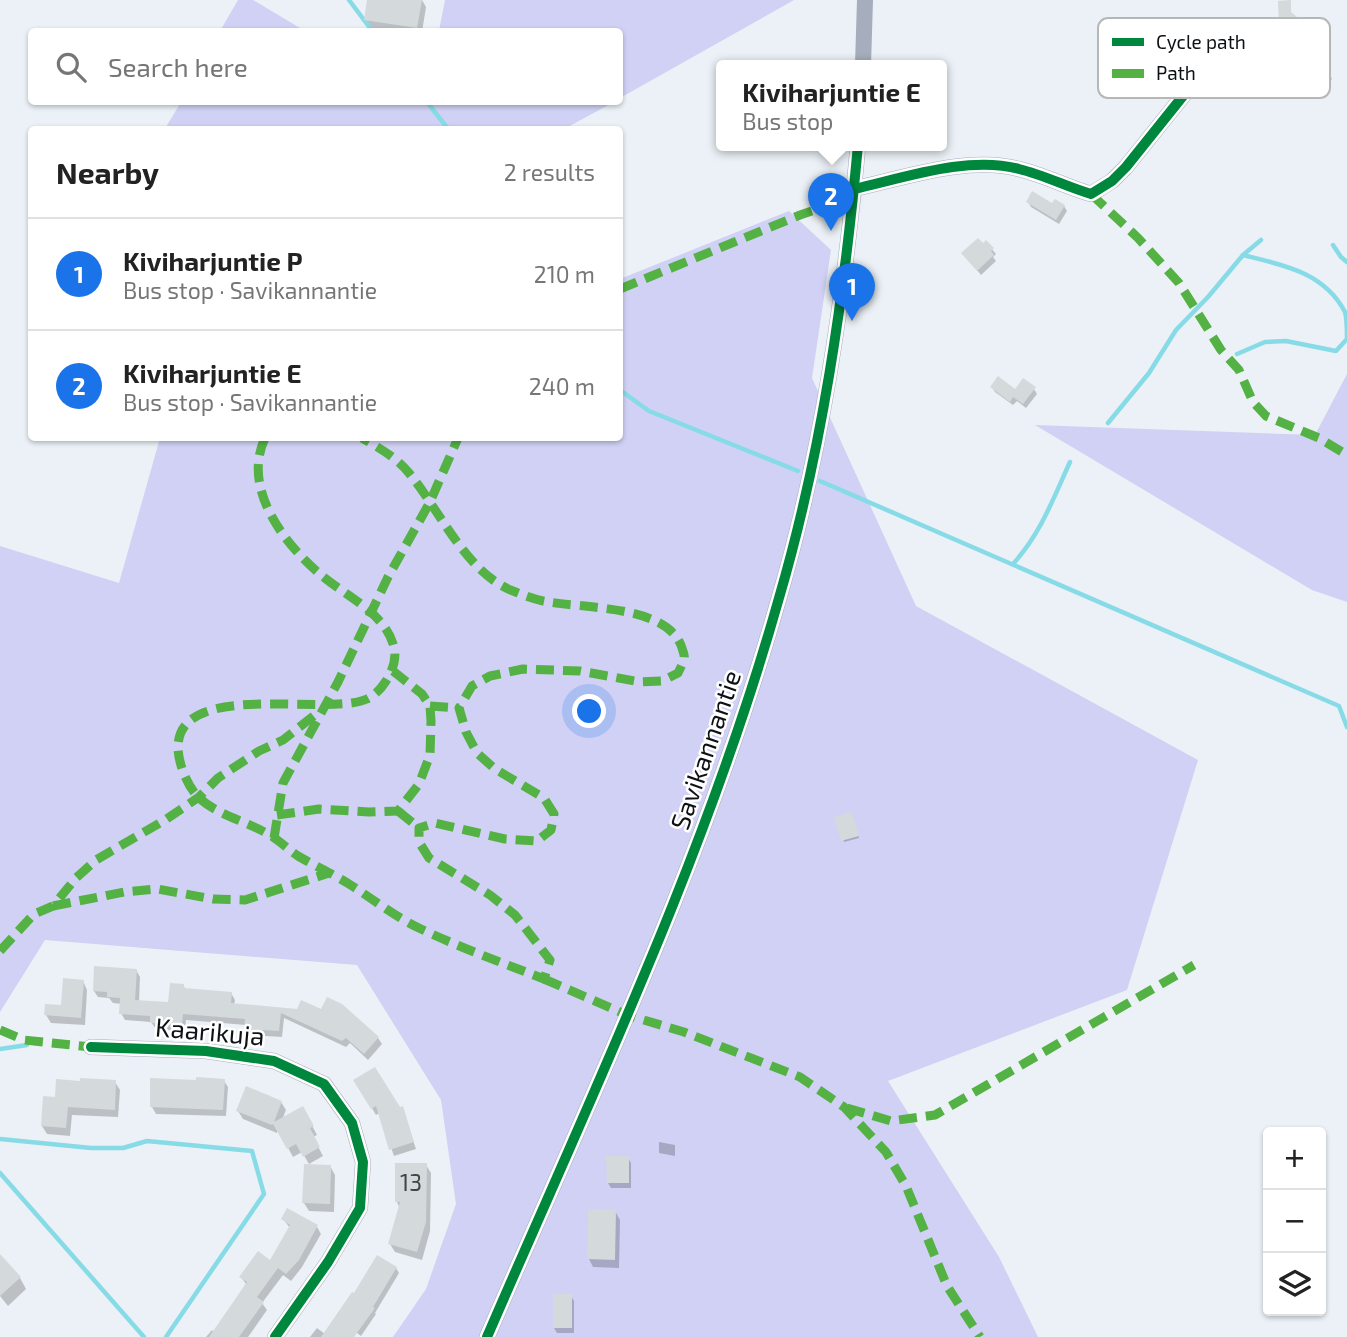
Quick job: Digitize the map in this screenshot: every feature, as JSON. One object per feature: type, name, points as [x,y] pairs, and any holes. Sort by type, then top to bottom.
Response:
[{"type":"street","points":[[863,60],[865,0]]},
{"type":"street","points":[[854,189],[937,170],[976,165],[1019,169],[1091,194],[1112,181],[1126,167],[1181,98]]},
{"type":"street","name":"Savikannantie","points":[[487,1337],[694,854],[756,677],[780,596],[815,448],[833,350],[857,151]]},
{"type":"street","name":"Kaarikuja","points":[[91,1047],[206,1051],[274,1061],[324,1084],[352,1123],[363,1162],[360,1208],[328,1262],[275,1337]]},
{"type":"shaded area","points":[[238,0],[253,0],[300,28],[222,28]]},
{"type":"shaded area","points":[[445,0],[794,0],[623,96],[623,28],[440,28]]},
{"type":"shaded area","points":[[179,105],[608,105],[570,126],[167,126]]},
{"type":"shaded area","points":[[789,211],[831,250],[812,378],[916,606],[1198,760],[1127,990],[888,1081],[999,1257],[1038,1337],[393,1337],[426,1289],[456,1204],[441,1100],[357,965],[45,940],[0,1012],[0,546],[119,583],[159,441],[623,441],[623,278]]},
{"type":"shaded area","points":[[1347,374],[1347,602],[1312,590],[1035,425],[1315,435]]},
{"type":"building","points":[[367,0],[422,0],[417,28],[364,20]]},
{"type":"building","points":[[1291,0],[1291,12],[1297,17],[1279,18],[1278,1]]},
{"type":"building","points":[[1032,191],[1052,203],[1055,199],[1065,205],[1056,220],[1026,202]]},
{"type":"building","points":[[978,238],[983,243],[986,240],[994,248],[991,251],[994,255],[977,271],[961,253]]},
{"type":"building","points":[[998,376],[1015,389],[1023,378],[1036,387],[1023,404],[1013,397],[1010,402],[990,387]]},
{"type":"building","points":[[852,812],[859,836],[841,841],[834,817]]},
{"type":"building","points":[[94,966],[137,969],[135,1000],[168,1002],[170,983],[184,984],[184,988],[232,992],[231,1003],[297,1009],[301,1000],[321,1009],[327,997],[342,1004],[379,1037],[364,1054],[346,1038],[342,1041],[281,1013],[279,1031],[244,1029],[245,1019],[183,1014],[182,1025],[150,1023],[150,1016],[119,1014],[120,998],[107,997],[107,992],[93,991]]},
{"type":"building","points":[[63,978],[84,980],[81,1018],[44,1015],[45,1004],[61,1005]]},
{"type":"building","points":[[375,1067],[400,1107],[403,1106],[414,1142],[389,1150],[376,1106],[371,1109],[353,1080]]},
{"type":"building","points":[[196,1077],[225,1079],[223,1110],[150,1107],[150,1078],[196,1080]]},
{"type":"building","points":[[80,1078],[116,1080],[115,1110],[68,1107],[66,1128],[41,1126],[43,1096],[55,1097],[56,1079],[80,1081]]},
{"type":"building","points":[[246,1086],[282,1101],[274,1122],[303,1106],[314,1126],[310,1128],[320,1147],[303,1157],[296,1144],[287,1149],[273,1124],[236,1111]]},
{"type":"building","points":[[606,1156],[629,1156],[629,1183],[607,1183]]},
{"type":"building","points":[[395,1163],[427,1163],[426,1222],[417,1252],[388,1244],[400,1202],[395,1202]]},
{"type":"building","points":[[304,1164],[331,1165],[330,1204],[302,1203]]},
{"type":"building","points":[[287,1208],[318,1225],[299,1260],[286,1274],[278,1268],[257,1297],[264,1302],[239,1337],[209,1337],[247,1282],[239,1277],[258,1251],[270,1260],[290,1225],[281,1219]]},
{"type":"building","points":[[588,1209],[616,1210],[615,1260],[587,1259]]},
{"type":"building","points":[[0,1254],[21,1277],[0,1296]]},
{"type":"building","points":[[377,1255],[397,1267],[373,1307],[375,1308],[354,1337],[321,1337],[352,1292],[354,1293]]},
{"type":"building","points":[[553,1294],[572,1294],[572,1328],[553,1328]]},
{"type":"waterway","points":[[349,0],[370,28]]},
{"type":"waterway","points":[[429,105],[446,126]]},
{"type":"waterway","points":[[1108,423],[1149,373],[1176,330],[1243,255],[1261,240]]},
{"type":"waterway","points":[[1333,245],[1347,262]]},
{"type":"waterway","points":[[1237,354],[1265,342],[1286,341],[1336,351],[1347,339],[1345,312],[1326,288],[1301,272],[1243,255]]},
{"type":"waterway","points":[[623,392],[649,411],[798,471]]},
{"type":"waterway","points":[[1013,564],[1039,528],[1070,462]]},
{"type":"waterway","points":[[820,481],[1339,706],[1347,727]]},
{"type":"waterway","points":[[0,1049],[27,1045]]},
{"type":"waterway","points":[[0,1139],[91,1148],[123,1148],[147,1141],[252,1151],[264,1194],[166,1337]]},
{"type":"waterway","points":[[0,1173],[144,1337]]},
{"type":"marked path","points":[[1091,194],[1138,238],[1179,283],[1221,350],[1239,370],[1253,402],[1266,416],[1319,438],[1347,455]]},
{"type":"marked path","points":[[623,288],[800,215],[853,197]]},
{"type":"marked path","points":[[264,441],[259,457],[262,494],[280,530],[306,561],[382,624],[394,647],[393,665],[382,687],[367,699],[347,703],[257,704],[226,707],[201,714],[184,727],[178,749],[187,781],[206,804],[273,837],[298,856],[343,880],[411,924],[544,979],[550,960],[515,915],[490,895],[429,858],[419,842],[419,828],[435,823],[505,839],[537,841],[551,830],[554,814],[544,798],[495,769],[477,753],[466,732],[459,708],[472,686],[490,676],[523,669],[580,671],[640,682],[662,681],[678,673],[684,658],[682,648],[674,634],[660,623],[642,616],[539,600],[496,582],[467,555],[404,467],[367,441]]},
{"type":"marked path","points":[[274,838],[283,783],[338,682],[388,577],[430,502],[457,441]]},
{"type":"marked path","points":[[277,815],[319,809],[398,811],[419,784],[430,755],[431,721],[430,706],[422,694],[393,671]]},
{"type":"marked path","points":[[430,706],[459,708]]},
{"type":"marked path","points":[[0,951],[34,914],[53,906],[76,878],[96,860],[165,820],[199,797],[218,778],[259,751],[283,740],[316,714]]},
{"type":"marked path","points":[[398,811],[419,828]]},
{"type":"marked path","points":[[53,906],[124,892],[157,889],[213,899],[245,900],[329,873]]},
{"type":"marked path","points":[[847,1108],[891,1121],[935,1115],[1194,965]]},
{"type":"marked path","points":[[544,979],[627,1015],[684,1032],[800,1077],[844,1107],[886,1152],[906,1186],[947,1286],[980,1337]]},
{"type":"marked path","points":[[0,1030],[24,1040],[91,1047]]},
{"type":"cycle path","points":[[854,189],[958,166],[1000,165],[1037,174],[1091,194],[1112,181],[1126,167],[1181,98]]},
{"type":"cycle path","points":[[487,1337],[607,1064],[683,880],[750,693],[779,598],[808,487],[838,317],[857,151]]},
{"type":"cycle path","points":[[91,1047],[206,1051],[274,1061],[324,1084],[352,1123],[363,1162],[360,1208],[328,1262],[275,1337]]},
{"type":"place","name":"Kiviharjuntie E","points":[[831,231]]},
{"type":"place","name":"Kiviharjuntie P","points":[[852,321]]}]
